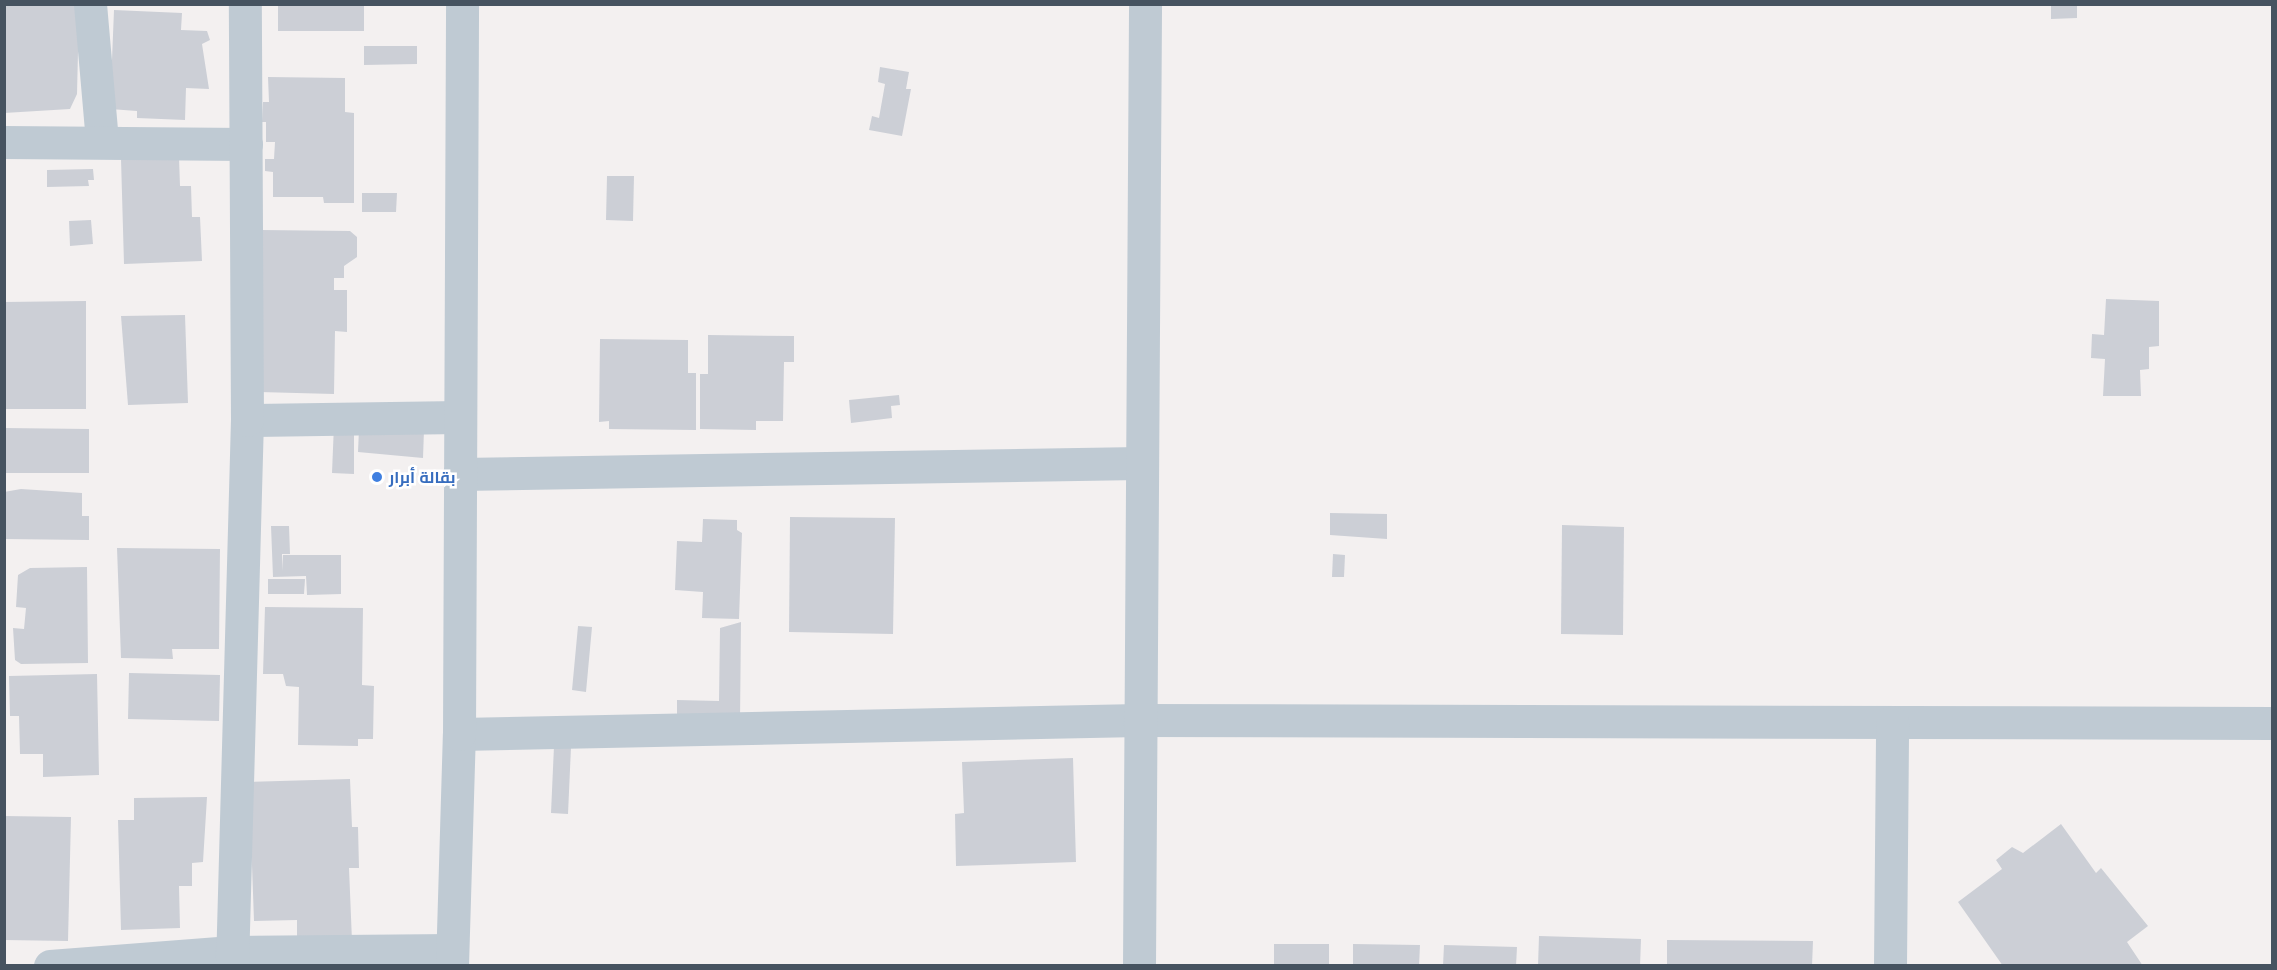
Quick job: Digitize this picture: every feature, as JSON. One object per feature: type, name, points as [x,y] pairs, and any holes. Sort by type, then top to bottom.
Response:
[{"type":"street","points":[[90,4],[102,141]]},
{"type":"street","points":[[231,959],[247,420],[245,4]]},
{"type":"street","points":[[50,966],[231,959],[452,958],[459,734],[462,4]]},
{"type":"street","points":[[1139,966],[1140,463],[1145,4]]},
{"type":"street","points":[[4,142],[102,141],[246,144]]},
{"type":"street","points":[[247,420],[459,417]]},
{"type":"street","points":[[459,474],[1140,463]]},
{"type":"street","points":[[459,734],[1139,720],[2272,723]]},
{"type":"street","points":[[1890,966],[1892,722]]},
{"type":"building","points":[[4,4],[73,4],[79,10],[77,94],[70,109],[4,113]]},
{"type":"building","points":[[278,4],[364,4],[364,31],[278,31]]},
{"type":"building","points":[[2051,4],[2077,4],[2077,18],[2051,19]]},
{"type":"building","points":[[114,10],[182,13],[181,30],[207,31],[210,40],[202,44],[209,89],[186,88],[185,120],[137,118],[137,111],[110,109]]},
{"type":"building","points":[[364,46],[417,46],[417,64],[364,65]]},
{"type":"building","points":[[880,67],[909,72],[906,89],[911,89],[902,136],[869,130],[872,116],[879,118],[885,84],[878,82]]},
{"type":"building","points":[[268,77],[345,78],[345,112],[354,113],[354,203],[324,203],[323,197],[273,197],[273,172],[265,171],[265,159],[274,159],[275,142],[266,142],[266,122],[262,122],[263,102],[269,102]]},
{"type":"building","points":[[179,157],[180,186],[191,186],[192,217],[200,217],[202,261],[124,264],[121,159]]},
{"type":"building","points":[[93,169],[94,180],[88,180],[89,186],[47,187],[47,170]]},
{"type":"building","points":[[607,176],[634,176],[633,221],[606,220]]},
{"type":"building","points":[[362,193],[397,193],[396,212],[362,212]]},
{"type":"building","points":[[91,220],[93,244],[70,246],[69,221]]},
{"type":"building","points":[[261,230],[350,231],[357,237],[357,257],[344,266],[344,278],[334,278],[334,290],[347,290],[347,332],[335,331],[334,394],[259,392]]},
{"type":"building","points":[[2106,299],[2159,301],[2159,346],[2149,347],[2149,369],[2140,370],[2141,396],[2103,396],[2105,359],[2091,358],[2092,334],[2104,335]]},
{"type":"building","points":[[86,301],[86,409],[4,409],[4,302]]},
{"type":"building","points":[[185,315],[188,403],[128,405],[121,316]]},
{"type":"building","points":[[708,335],[794,336],[794,362],[784,362],[783,421],[756,421],[756,430],[700,429],[700,374],[708,374]]},
{"type":"building","points":[[600,339],[688,340],[688,373],[696,373],[696,430],[609,429],[609,421],[599,422]]},
{"type":"building","points":[[899,395],[900,405],[891,406],[892,418],[851,423],[849,400]]},
{"type":"building","points":[[334,424],[354,424],[354,474],[332,473]]},
{"type":"building","points":[[4,428],[89,429],[89,473],[4,473]]},
{"type":"building","points":[[359,429],[424,430],[423,458],[358,452]]},
{"type":"building","points":[[21,489],[82,493],[82,516],[89,516],[89,540],[4,539],[4,492]]},
{"type":"building","points":[[1330,513],[1387,514],[1387,539],[1330,535]]},
{"type":"building","points":[[790,517],[895,518],[893,634],[789,632]]},
{"type":"building","points":[[703,519],[737,520],[737,530],[742,533],[739,619],[702,618],[703,592],[675,590],[677,541],[702,542]]},
{"type":"building","points":[[1562,525],[1624,527],[1623,635],[1561,634]]},
{"type":"building","points":[[271,526],[289,526],[290,554],[282,554],[283,571],[283,555],[341,555],[341,594],[307,595],[306,576],[273,577]]},
{"type":"building","points":[[117,548],[220,549],[219,649],[172,649],[173,659],[121,658]]},
{"type":"building","points":[[1333,554],[1345,555],[1344,577],[1332,577]]},
{"type":"building","points":[[87,567],[88,663],[21,664],[15,660],[13,628],[24,629],[26,608],[16,607],[18,575],[30,568]]},
{"type":"building","points":[[268,579],[305,579],[304,594],[268,594]]},
{"type":"building","points":[[265,607],[363,608],[362,685],[374,686],[373,739],[358,739],[358,746],[298,745],[299,687],[286,686],[283,674],[263,674]]},
{"type":"building","points":[[741,622],[740,721],[677,720],[677,700],[719,701],[720,628]]},
{"type":"building","points":[[578,626],[592,627],[586,692],[572,690]]},
{"type":"building","points":[[129,673],[220,675],[219,721],[128,719]]},
{"type":"building","points":[[97,674],[99,775],[43,777],[43,754],[20,754],[19,716],[10,716],[9,676]]},
{"type":"building","points":[[554,746],[571,747],[568,814],[551,813]]},
{"type":"building","points":[[1073,758],[1076,862],[956,866],[955,814],[964,813],[962,762]]},
{"type":"building","points":[[350,779],[352,827],[358,827],[359,868],[349,868],[352,941],[297,942],[297,920],[254,921],[249,782]]},
{"type":"building","points":[[207,797],[203,862],[192,863],[192,886],[179,886],[180,928],[121,930],[118,820],[134,820],[134,798]]},
{"type":"building","points":[[4,816],[71,817],[68,941],[4,940]]},
{"type":"building","points":[[2061,824],[2096,873],[2101,868],[2148,926],[2127,942],[2143,966],[2003,966],[1958,902],[2002,869],[1996,860],[2012,847],[2023,853]]},
{"type":"building","points":[[1539,936],[1641,939],[1640,966],[1538,966]]},
{"type":"building","points":[[1667,940],[1813,941],[1812,966],[1667,966]]},
{"type":"building","points":[[1274,944],[1329,944],[1329,966],[1274,966]]},
{"type":"building","points":[[1353,944],[1420,945],[1419,966],[1353,966]]},
{"type":"building","points":[[1444,945],[1517,947],[1516,966],[1443,966]]},
{"type":"place","name":"بقالة أبرار","points":[[377,477]]}]
